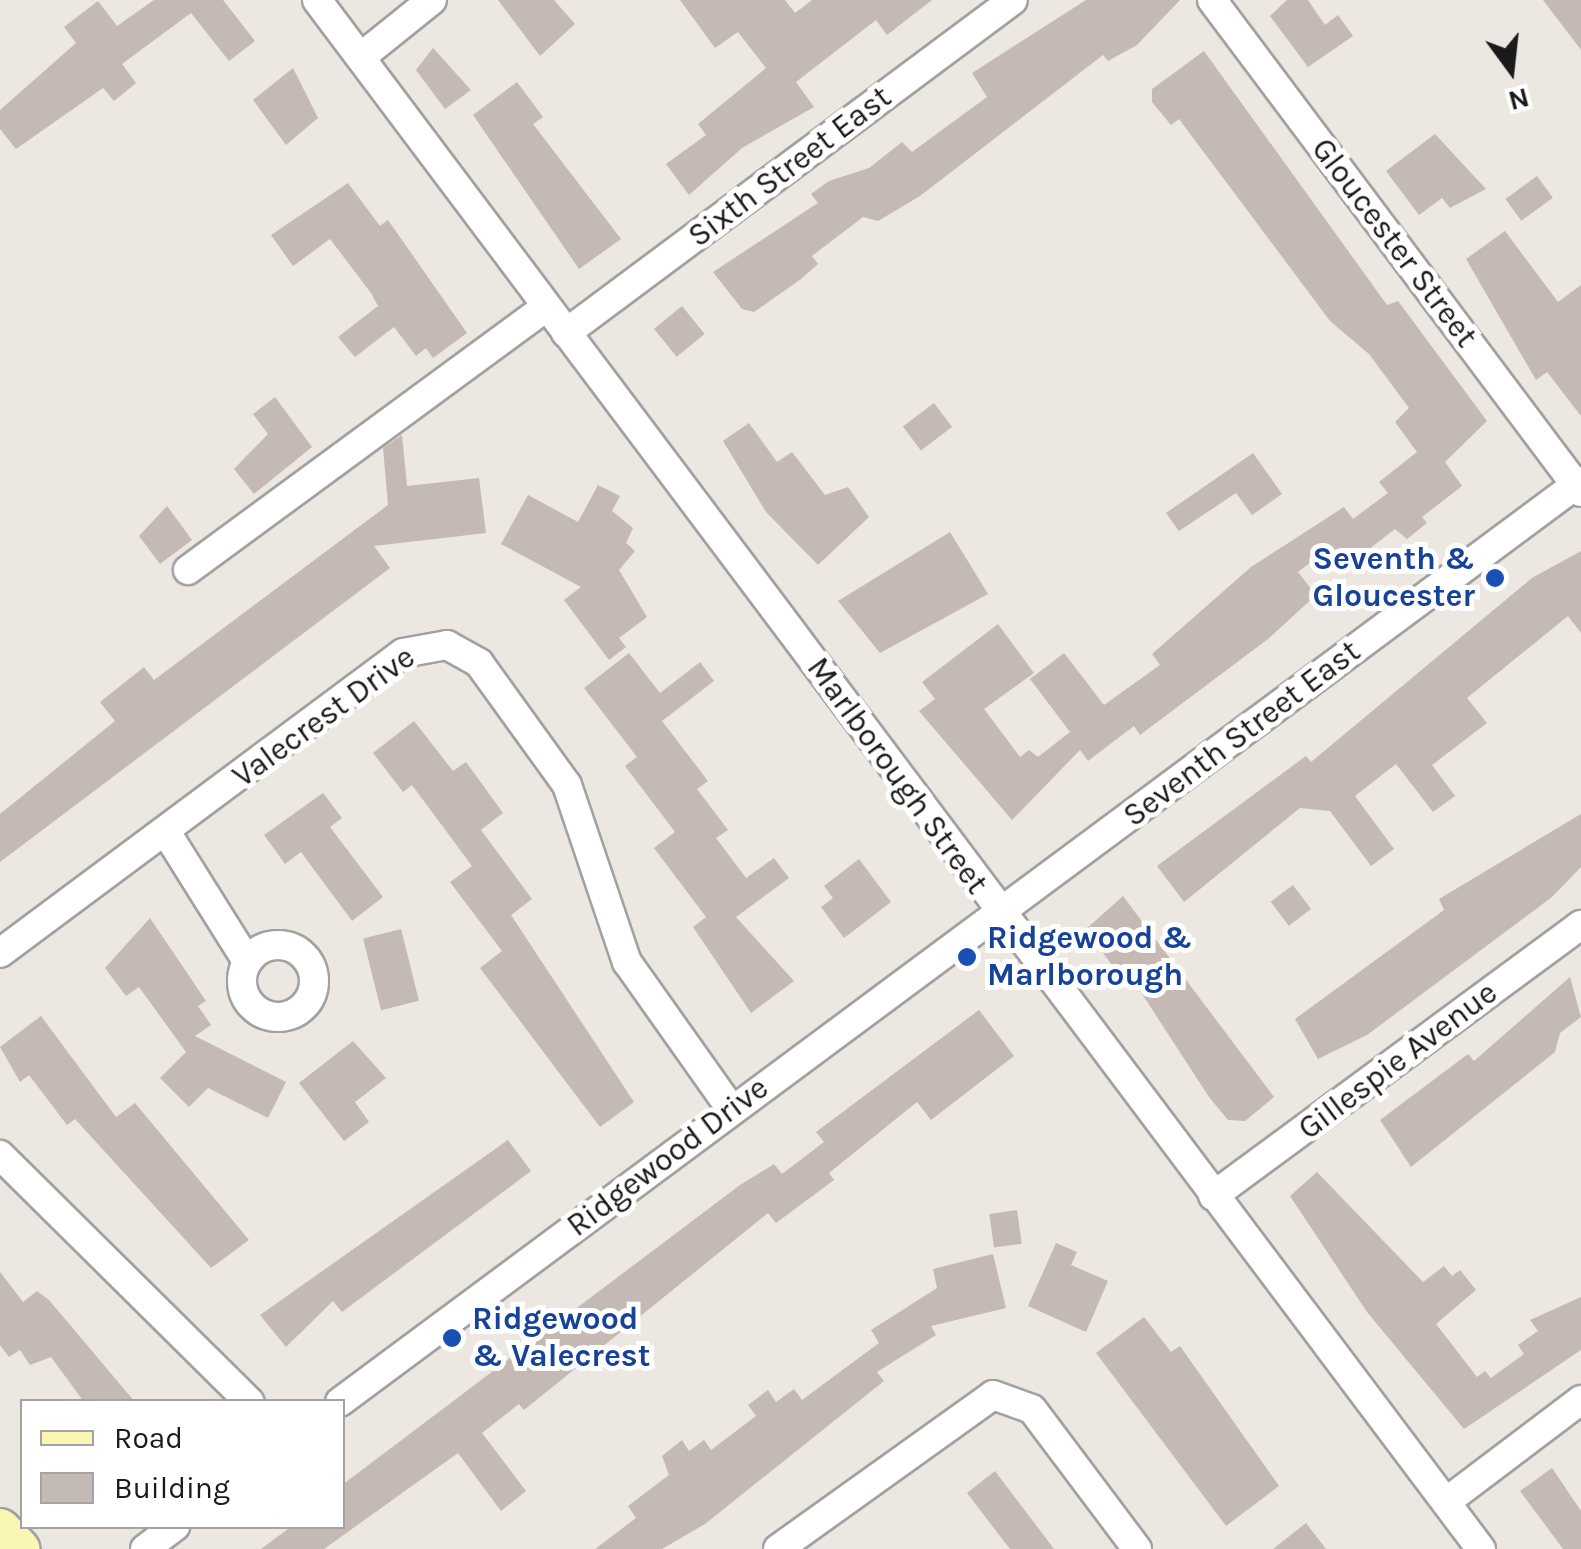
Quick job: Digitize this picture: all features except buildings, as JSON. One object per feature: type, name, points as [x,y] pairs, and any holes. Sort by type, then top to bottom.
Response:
[{"type":"main road","points":[[0,1529],[19,1549]]},
{"type":"street","name":"Marlborough Street","points":[[317,0],[999,916],[1482,1549]]},
{"type":"street","points":[[361,56],[432,0]]},
{"type":"street","name":"Sixth Street East","points":[[566,334],[1013,0]]},
{"type":"street","name":"Gloucester Street","points":[[1212,0],[1579,486]]},
{"type":"street","points":[[188,570],[546,307]]},
{"type":"street","name":"Seventh Street East","points":[[999,916],[1579,486]]},
{"type":"street","name":"Valecrest Drive","points":[[0,953],[402,653],[425,645],[461,651],[567,785],[627,962],[731,1109]]},
{"type":"street","points":[[166,832],[247,962]]},
{"type":"street","name":"Ridgewood Drive","points":[[344,1399],[731,1109],[999,916]]},
{"type":"street","name":"Gillespie Avenue","points":[[1213,1196],[1581,925]]},
{"type":"street","points":[[0,1156],[247,1399]]},
{"type":"street","points":[[778,1549],[992,1395],[1032,1409],[1137,1549]]},
{"type":"street","points":[[1446,1502],[1581,1400]]},
{"type":"street","points":[[145,1549],[170,1529]]},
{"type":"place","name":"Seventh & Gloucester","points":[[1495,578]]},
{"type":"place","name":"Ridgewood & Marlborough","points":[[967,957]]},
{"type":"place","name":"Ridgewood & Valecrest","points":[[452,1338]]}]
